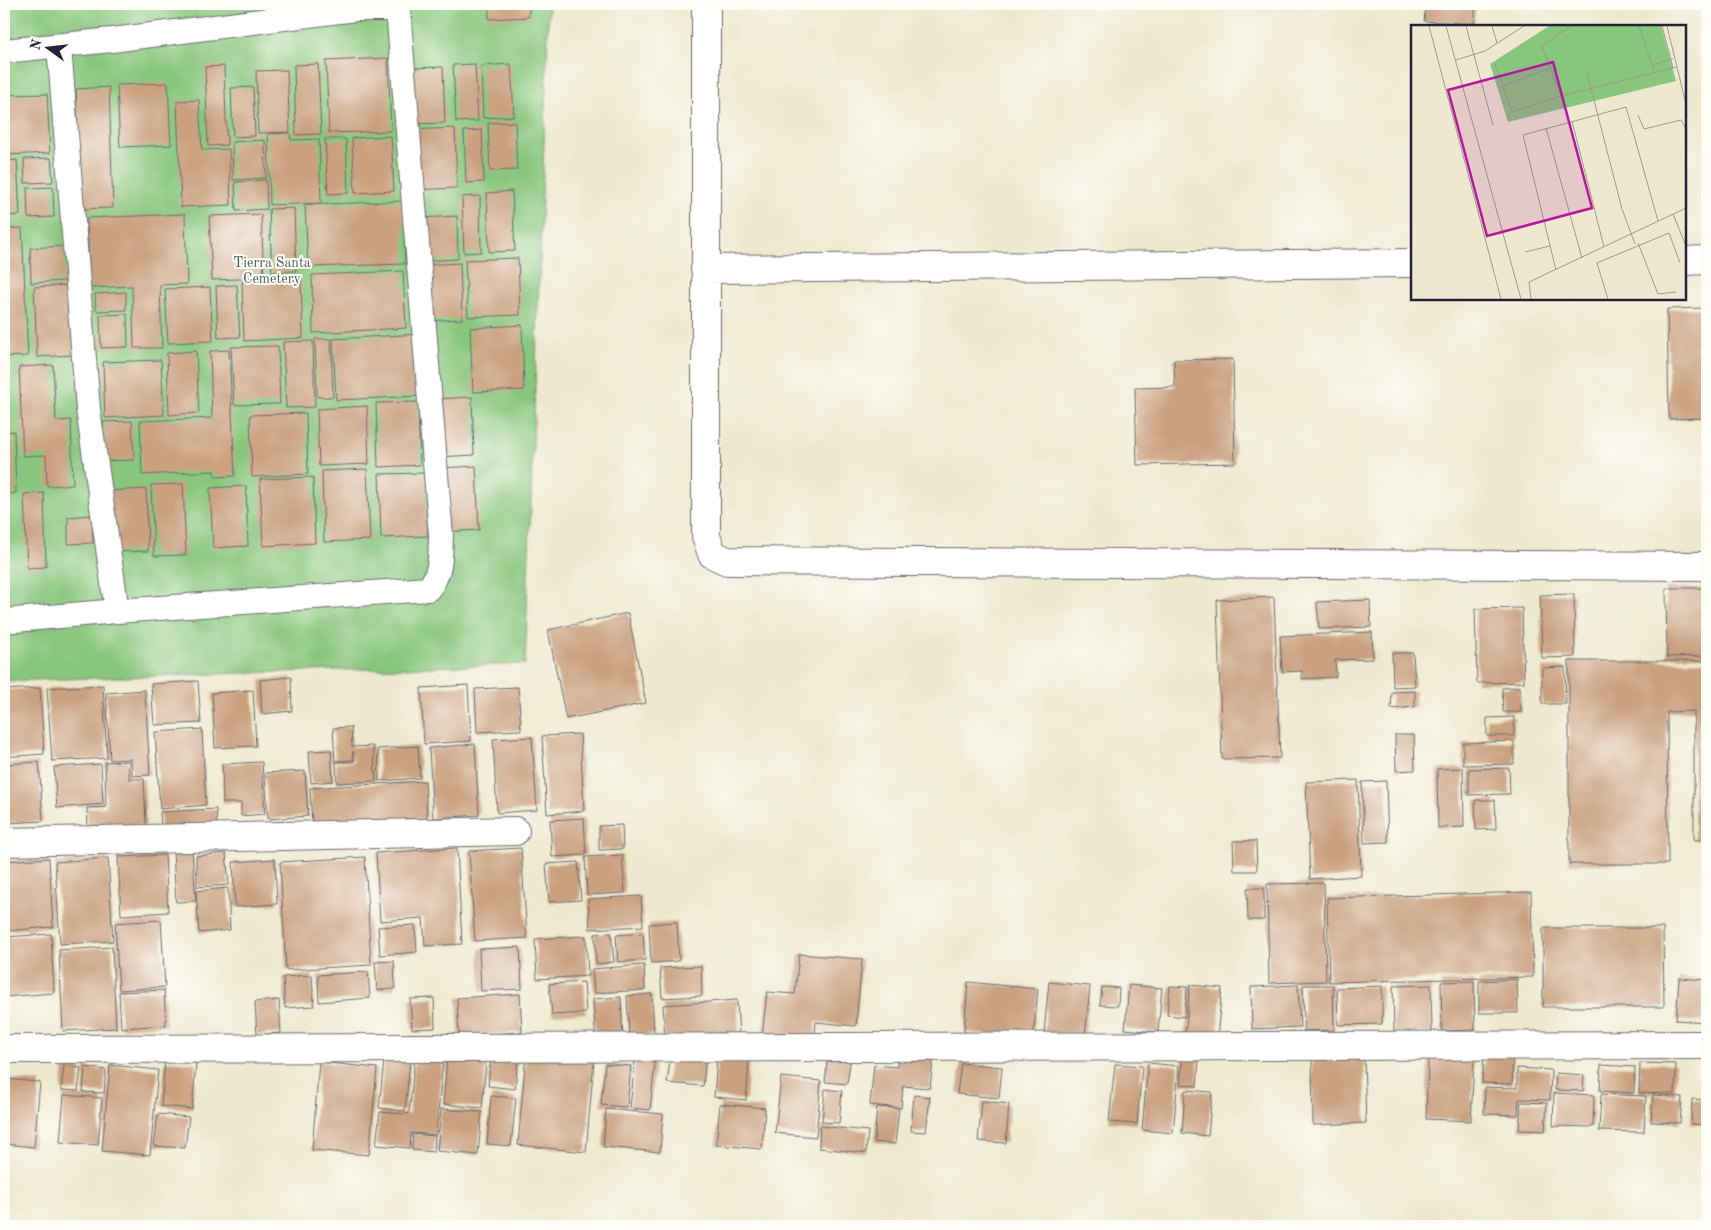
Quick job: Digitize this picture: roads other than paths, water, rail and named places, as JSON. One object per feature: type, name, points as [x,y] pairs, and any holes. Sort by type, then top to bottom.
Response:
[{"type":"street","points":[[706,4],[706,536],[712,554],[727,561],[1707,566]]},
{"type":"street","points":[[1686,261],[1707,260]]},
{"type":"street","points":[[705,269],[1411,263]]},
{"type":"street","points":[[4,842],[515,831]]},
{"type":"street","points":[[4,1049],[1707,1045]]},
{"type":"lane","points":[[4,51],[59,46],[356,9],[398,6],[441,536],[440,566],[436,580],[428,589],[4,621]]},
{"type":"lane","points":[[59,46],[88,409],[117,611]]},
{"type":"park label","name":"Tierra Santa Cemetery","points":[[272,272]]}]
